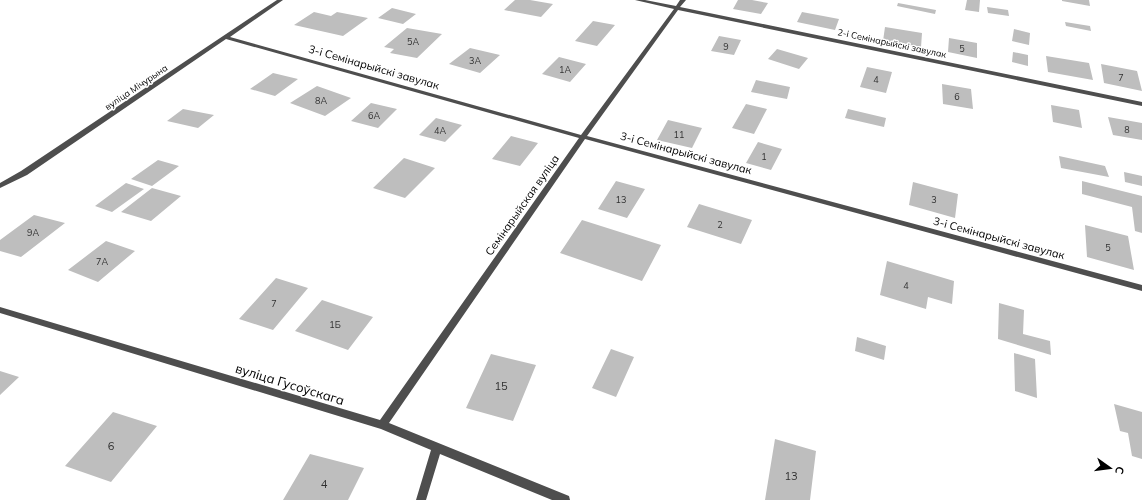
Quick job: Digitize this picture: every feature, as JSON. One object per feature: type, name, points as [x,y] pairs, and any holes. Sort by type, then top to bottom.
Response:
[{"type":"street","name":"вуліца Мічурына","points":[[0,186],[24,173],[280,0]]},
{"type":"street","name":"2-і Семінарыйскі завулак","points":[[638,0],[1142,104]]},
{"type":"street","name":"Семінарыйская вуліца","points":[[382,425],[583,136],[677,7],[684,0]]},
{"type":"street","name":"3-і Семінарыйскі завулак","points":[[225,37],[1142,288]]},
{"type":"street","name":"вуліца Гусоўскага","points":[[0,310],[382,425],[565,500]]},
{"type":"street","points":[[420,500],[437,447]]},
{"type":"building","points":[[515,0],[530,0],[553,4],[541,17],[504,10]]},
{"type":"building","points":[[738,0],[752,0],[768,3],[761,14],[733,9]]},
{"type":"building","points":[[967,0],[980,0],[979,12],[965,10]]},
{"type":"building","points":[[1089,0],[1090,6],[1062,1]]},
{"type":"building","points":[[898,3],[936,10],[935,14],[897,6]]},
{"type":"building","points":[[987,7],[1008,10],[1009,16],[988,13]]},
{"type":"building","points":[[392,8],[416,14],[403,24],[378,18]]},
{"type":"building","points":[[314,12],[331,16],[337,12],[368,18],[343,36],[294,25]]},
{"type":"building","points":[[802,12],[839,19],[835,30],[797,22]]},
{"type":"building","points":[[593,21],[615,25],[597,46],[575,41]]},
{"type":"building","points":[[1065,22],[1090,26],[1091,31],[1066,26]]},
{"type":"building","points":[[885,27],[922,33],[921,47],[883,41]]},
{"type":"building","points":[[407,28],[442,34],[417,58],[390,53],[394,49],[384,47]]},
{"type":"building","points":[[1014,29],[1030,33],[1029,45],[1012,41]]},
{"type":"building","points":[[719,36],[741,40],[734,55],[711,51]]},
{"type":"building","points":[[949,38],[977,43],[977,58],[948,52]]},
{"type":"building","points":[[470,48],[500,55],[480,73],[449,64]]},
{"type":"building","points":[[777,49],[808,58],[799,69],[768,59]]},
{"type":"building","points":[[1013,52],[1028,55],[1028,66],[1012,62]]},
{"type":"building","points":[[1046,56],[1089,63],[1093,80],[1048,72]]},
{"type":"building","points":[[559,57],[586,64],[570,82],[542,74]]},
{"type":"building","points":[[1101,64],[1137,71],[1142,91],[1104,83]]},
{"type":"building","points":[[867,67],[892,72],[886,93],[860,87]]},
{"type":"building","points":[[273,73],[298,79],[275,96],[250,89]]},
{"type":"building","points":[[756,80],[790,87],[787,99],[751,92]]},
{"type":"building","points":[[942,84],[971,89],[973,109],[943,104]]},
{"type":"building","points":[[317,86],[351,98],[325,116],[290,103]]},
{"type":"building","points":[[371,103],[397,109],[378,128],[351,121]]},
{"type":"building","points":[[746,104],[767,109],[754,134],[732,128]]},
{"type":"building","points":[[1051,105],[1079,110],[1082,128],[1053,122]]},
{"type":"building","points":[[183,109],[214,115],[198,128],[167,121]]},
{"type":"building","points":[[848,109],[886,118],[884,127],[845,118]]},
{"type":"building","points":[[1108,117],[1142,123],[1142,140],[1113,135]]},
{"type":"building","points":[[436,118],[462,125],[445,142],[419,135]]},
{"type":"building","points":[[668,120],[702,128],[692,148],[657,140]]},
{"type":"building","points":[[511,136],[538,143],[520,166],[492,159]]},
{"type":"building","points":[[758,142],[782,149],[771,170],[746,163]]},
{"type":"building","points":[[1059,156],[1105,166],[1109,177],[1061,168]]},
{"type":"building","points":[[404,158],[435,168],[405,198],[373,188]]},
{"type":"building","points":[[158,160],[179,166],[152,186],[131,179]]},
{"type":"building","points":[[1124,172],[1142,176],[1142,186],[1125,182]]},
{"type":"building","points":[[616,181],[645,189],[627,218],[598,209]]},
{"type":"building","points":[[1082,181],[1142,196],[1142,233],[1135,231],[1132,207],[1082,194]]},
{"type":"building","points":[[913,182],[958,194],[955,218],[909,205]]},
{"type":"building","points":[[126,183],[144,189],[112,212],[95,206]]},
{"type":"building","points":[[152,188],[181,196],[151,221],[121,212]]},
{"type":"building","points":[[699,204],[752,220],[741,244],[687,227]]},
{"type":"building","points":[[34,215],[65,223],[21,257],[0,251],[0,240]]},
{"type":"building","points":[[582,220],[661,245],[642,281],[560,253]]},
{"type":"building","points":[[1085,225],[1128,236],[1134,270],[1087,257]]},
{"type":"building","points":[[106,241],[135,251],[98,282],[68,270]]},
{"type":"building","points":[[887,261],[954,281],[952,304],[928,297],[926,309],[880,295]]},
{"type":"building","points":[[276,278],[308,288],[273,330],[239,319]]},
{"type":"building","points":[[322,300],[373,317],[348,350],[295,331]]},
{"type":"building","points":[[999,303],[1024,310],[1023,334],[1050,341],[1051,355],[998,339]]},
{"type":"building","points":[[857,337],[886,346],[884,360],[855,351]]},
{"type":"building","points":[[611,349],[634,357],[616,397],[592,388]]},
{"type":"building","points":[[1014,353],[1035,359],[1037,398],[1015,391]]},
{"type":"building","points":[[491,354],[536,365],[513,421],[466,408]]},
{"type":"building","points":[[0,371],[19,377],[0,395]]},
{"type":"building","points":[[1114,404],[1142,412],[1142,459],[1132,456],[1128,433],[1120,431]]},
{"type":"building","points":[[113,412],[157,426],[111,482],[65,466]]},
{"type":"building","points":[[775,439],[816,451],[810,500],[765,500]]},
{"type":"building","points":[[310,454],[364,468],[348,500],[283,500]]}]
